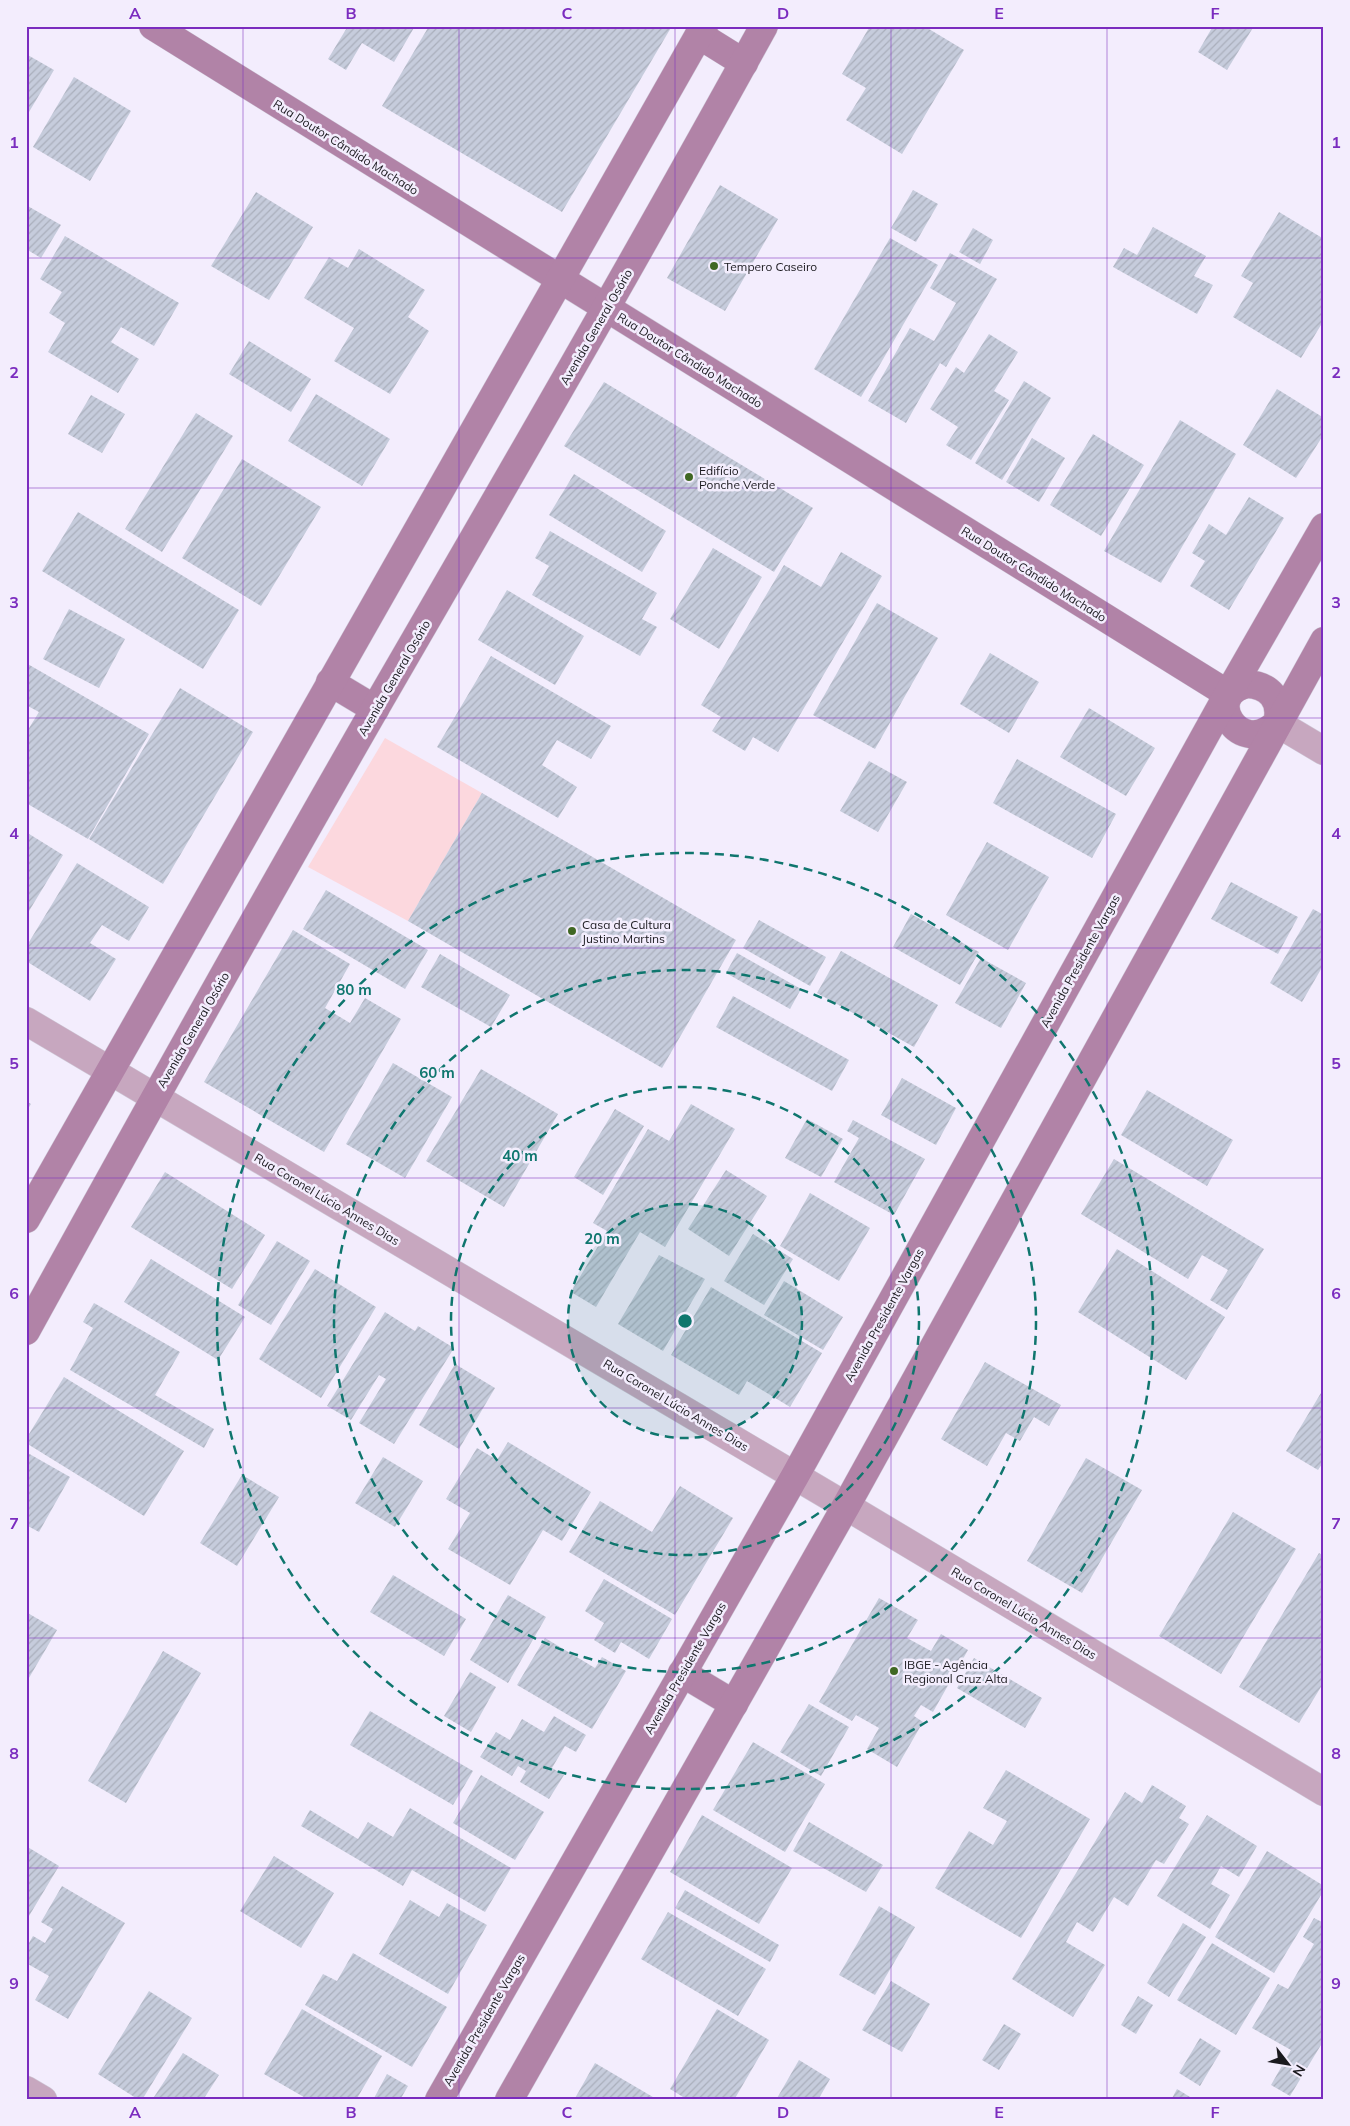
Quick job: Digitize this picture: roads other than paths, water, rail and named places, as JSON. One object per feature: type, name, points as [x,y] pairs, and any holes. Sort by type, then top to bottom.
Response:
[{"type":"street","name":"Rua Doutor Cândido Machado","points":[[153,26],[1228,694]]},
{"type":"street","name":"Avenida General Osório","points":[[26,1331],[155,1097],[375,709],[608,309],[764,26]]},
{"type":"street","points":[[26,1219],[701,30],[744,63]]},
{"type":"street","name":"Avenida Presidente Vargas","points":[[439,2100],[794,1476],[1228,694],[1324,527]]},
{"type":"street","points":[[509,2100],[846,1506],[1324,641]]},
{"type":"street","points":[[330,682],[375,709]]},
{"type":"street","points":[[1247,684],[1262,686],[1274,695],[1277,701],[1279,709],[1277,723],[1264,733],[1248,734],[1240,731],[1233,726],[1226,711],[1228,694],[1234,689],[1247,684]]},
{"type":"street","points":[[1277,723],[1324,750]]},
{"type":"street","name":"Rua Coronel Lúcio Annes Dias","points":[[26,1021],[846,1506],[1324,1792]]},
{"type":"street","points":[[682,1672],[734,1704]]},
{"type":"street","points":[[26,2090],[43,2100]]},
{"type":"place","name":"Tempero Caseiro","points":[[714,266]]},
{"type":"place","name":"Edifício Ponche Verde","points":[[689,477]]},
{"type":"place","name":"Casa de Cultura Justino Martins","points":[[572,931]]},
{"type":"place","name":"IBGE - Agência Regional Cruz Alta","points":[[894,1671]]}]
